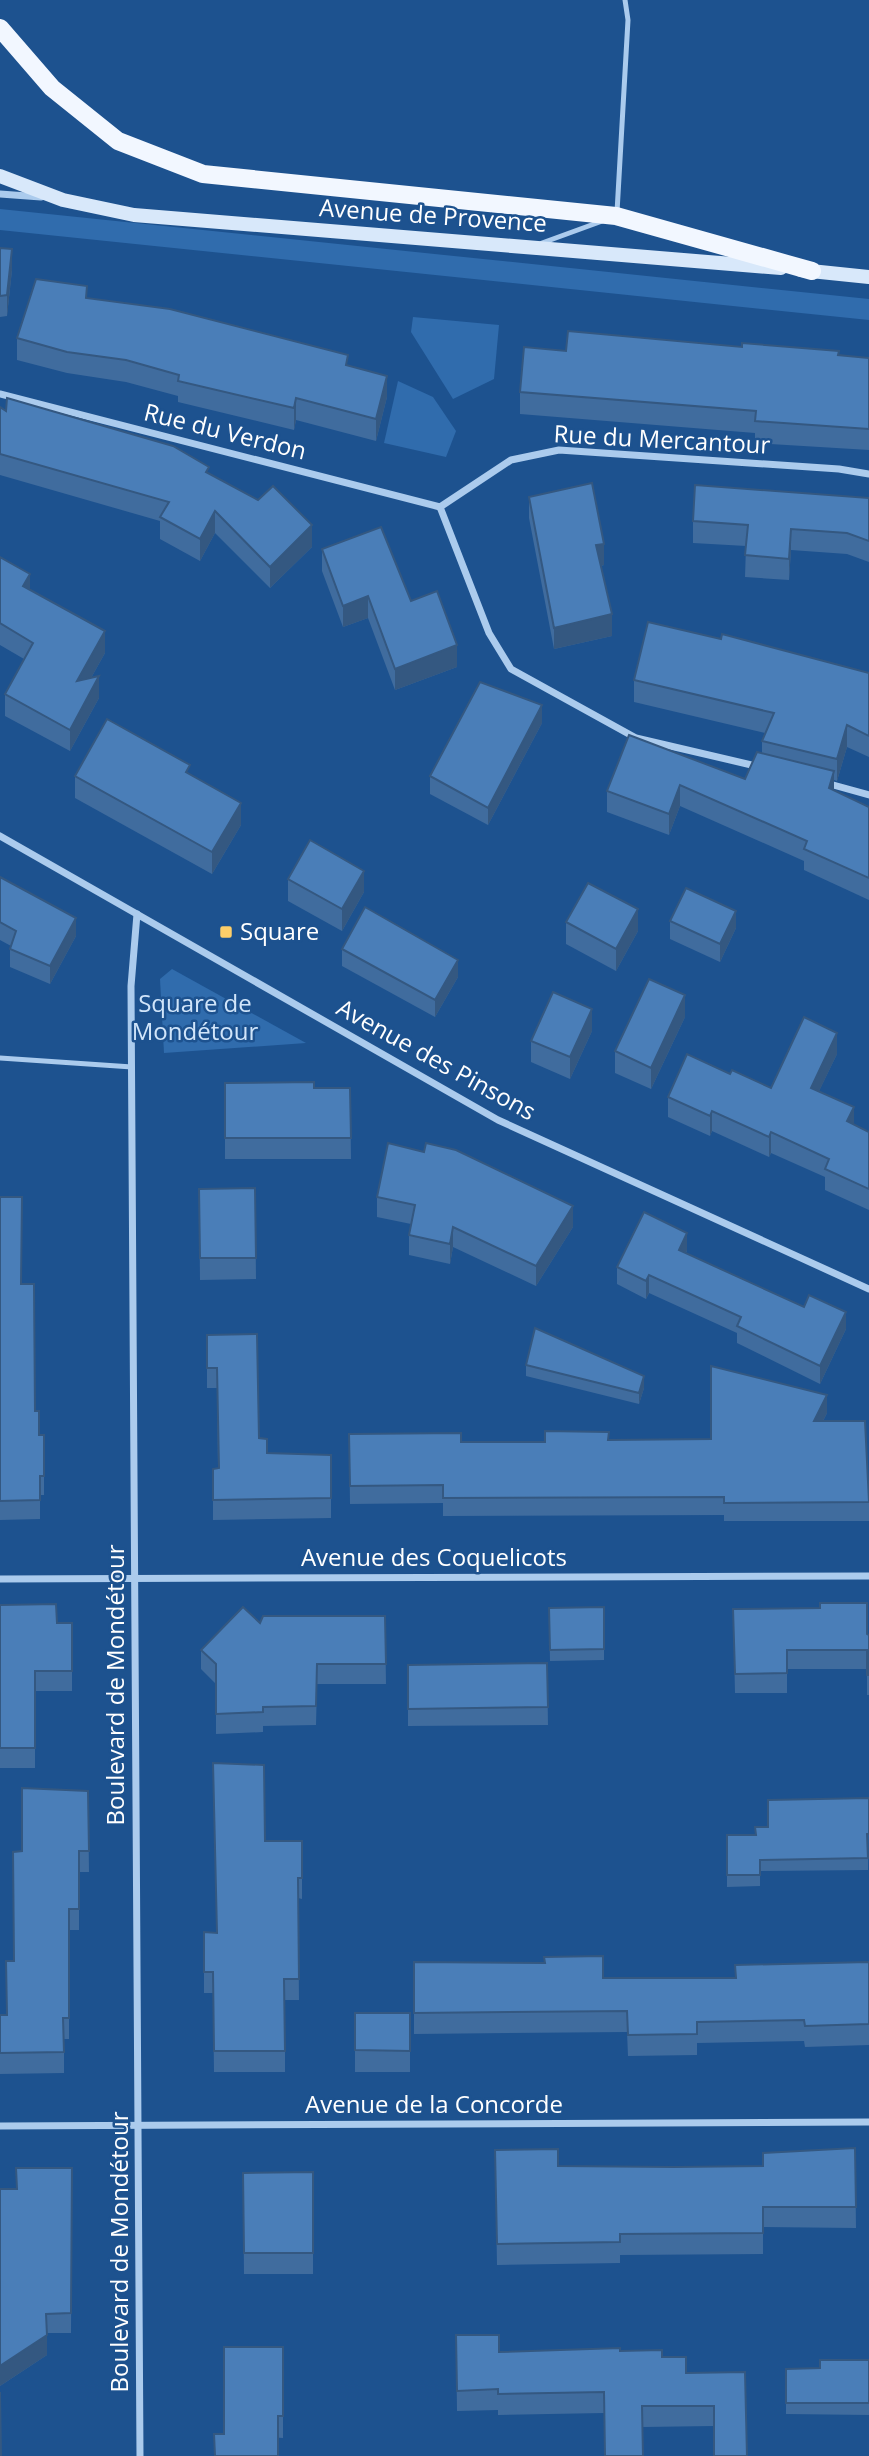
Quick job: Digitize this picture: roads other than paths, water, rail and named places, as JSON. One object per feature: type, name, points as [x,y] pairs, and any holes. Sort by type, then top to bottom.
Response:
[{"type":"main road","points":[[0,28],[51,88],[118,141],[203,174],[616,216],[812,271]]},
{"type":"street","name":"Avenue de Provence","points":[[0,176],[63,200],[134,215],[197,222],[536,246],[869,277]]},
{"type":"street","points":[[0,194],[63,200]]},
{"type":"street","name":"Rue du Verdon","points":[[0,394],[440,507]]},
{"type":"street","name":"Rue du Mercantour","points":[[440,507],[511,460],[559,450],[839,468],[869,474]]},
{"type":"street","points":[[440,507],[489,633],[511,669],[636,738],[770,770]]},
{"type":"street","points":[[811,780],[869,795]]},
{"type":"street","name":"Avenue des Pinsons","points":[[0,836],[498,1120],[869,1289]]},
{"type":"street","name":"Boulevard de Mondétour","points":[[137,914],[131,986],[140,2456]]},
{"type":"street","name":"Avenue des Coquelicots","points":[[0,1578],[869,1576]]},
{"type":"street","name":"Avenue de la Concorde","points":[[0,2126],[869,2122]]},
{"type":"lane","points":[[536,246],[616,216],[628,20],[625,0]]},
{"type":"lane","points":[[0,1058],[132,1067]]},
{"type":"place","name":"Square","points":[[226,932]]},
{"type":"park label","name":"Square de Mondétour","points":[[195,1018]]}]
